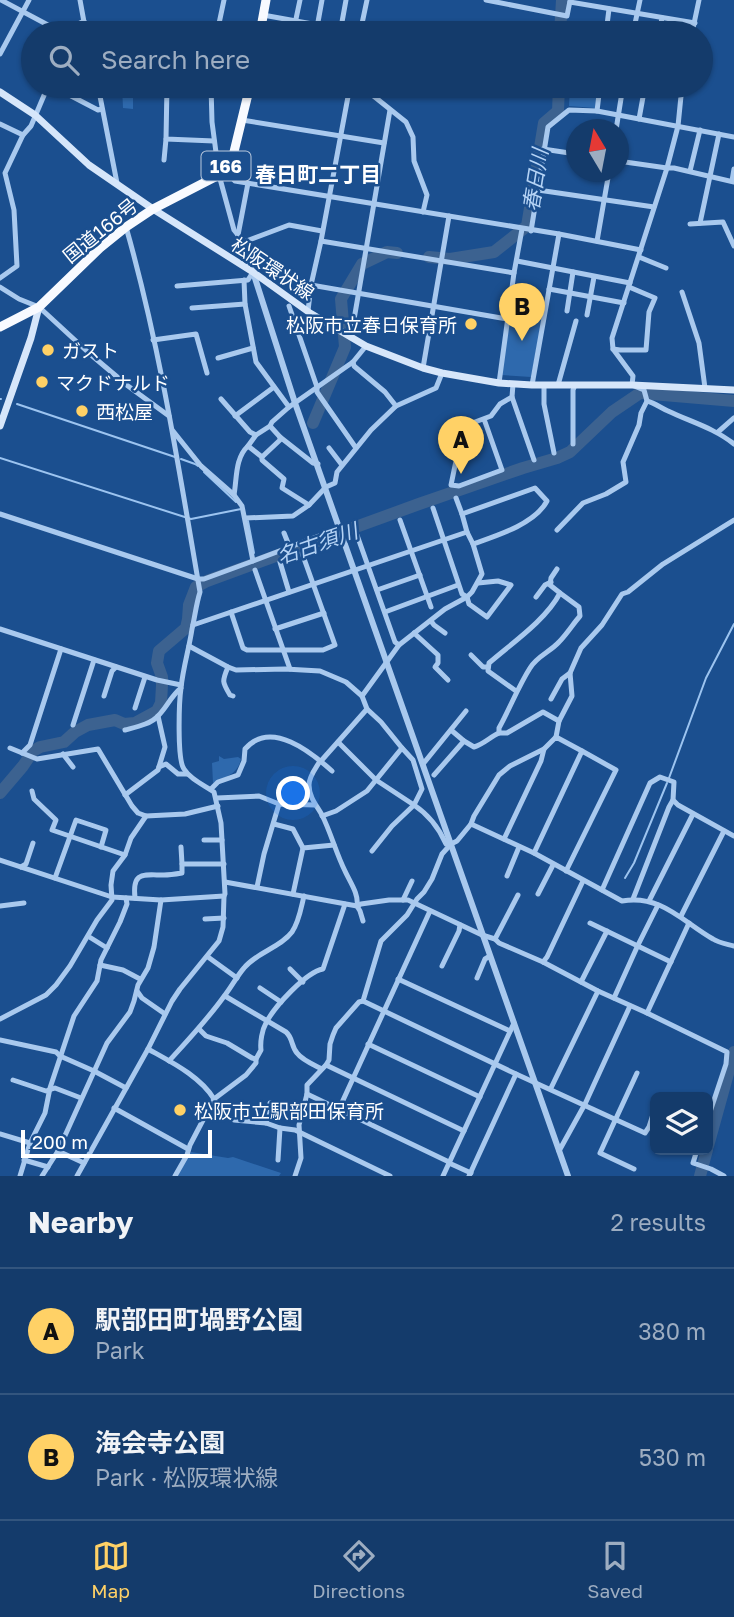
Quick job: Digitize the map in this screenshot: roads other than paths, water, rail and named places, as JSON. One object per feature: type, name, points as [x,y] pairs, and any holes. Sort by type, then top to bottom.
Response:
[{"type":"highway","points":[[262,21],[266,0]]},
{"type":"highway","name":"166","points":[[221,172],[232,160],[247,98]]},
{"type":"highway","name":"国道166号","points":[[0,327],[38,307],[126,226],[221,172]]},
{"type":"main road","name":"松阪環状線","points":[[0,92],[35,115],[89,165],[308,311],[366,346],[423,368],[499,383],[731,390]]},
{"type":"main road","points":[[0,426],[31,338],[38,307]]},
{"type":"street","points":[[1,0],[40,21]]},
{"type":"street","points":[[0,54],[29,0]]},
{"type":"street","points":[[80,0],[84,21]]},
{"type":"street","points":[[220,21],[224,0]]},
{"type":"street","points":[[263,15],[296,21],[300,0]]},
{"type":"street","points":[[319,21],[322,0]]},
{"type":"street","points":[[342,21],[346,0]]},
{"type":"street","points":[[363,21],[367,0]]},
{"type":"street","points":[[486,0],[567,16],[570,1],[682,21]]},
{"type":"street","points":[[636,21],[640,0]]},
{"type":"street","points":[[695,21],[699,0]]},
{"type":"street","points":[[608,21],[609,9]]},
{"type":"street","points":[[0,278],[17,266],[13,210],[5,173],[44,98]]},
{"type":"street","points":[[74,98],[98,110],[102,109]]},
{"type":"street","points":[[100,98],[117,183]]},
{"type":"street","points":[[164,160],[167,98]]},
{"type":"street","points":[[212,98],[214,141],[234,230],[253,272],[292,405],[326,487],[568,1176]]},
{"type":"street","points":[[308,311],[310,285],[321,241],[348,98]]},
{"type":"street","points":[[376,98],[406,122],[413,136],[414,161],[427,195],[424,212]]},
{"type":"street","points":[[597,111],[599,98]]},
{"type":"street","points":[[617,119],[621,98]]},
{"type":"street","points":[[639,119],[643,98]]},
{"type":"street","points":[[648,401],[644,390],[632,385],[633,376],[613,349],[612,338],[667,168],[678,126],[681,98]]},
{"type":"street","points":[[351,337],[390,110]]},
{"type":"street","points":[[531,231],[548,127],[569,110],[597,111],[734,137]]},
{"type":"street","points":[[242,120],[384,143]]},
{"type":"street","points":[[0,124],[23,135]]},
{"type":"street","points":[[690,172],[700,130]]},
{"type":"street","points":[[700,223],[719,134]]},
{"type":"street","points":[[166,139],[214,141]]},
{"type":"street","points":[[543,149],[566,152]]},
{"type":"street","points":[[629,163],[674,168],[733,182],[734,169]]},
{"type":"street","points":[[221,172],[248,183],[641,250]]},
{"type":"street","points":[[597,242],[608,182]]},
{"type":"street","points":[[238,235],[248,183]]},
{"type":"street","points":[[538,190],[654,207]]},
{"type":"street","points":[[423,368],[449,216]]},
{"type":"street","points":[[690,224],[723,222],[734,246]]},
{"type":"street","points":[[241,243],[289,225],[322,231]]},
{"type":"street","points":[[77,1176],[180,989],[221,938],[226,894],[215,792],[182,767],[179,753],[181,686],[195,606],[201,592],[169,416],[136,260],[126,226]]},
{"type":"street","points":[[499,383],[522,229]]},
{"type":"street","points":[[532,385],[559,234]]},
{"type":"street","points":[[321,241],[514,273]]},
{"type":"street","points":[[639,257],[666,268]]},
{"type":"street","points":[[517,261],[594,276],[629,286],[655,298],[649,312],[646,350],[613,349]]},
{"type":"street","points":[[177,286],[248,280],[253,272]]},
{"type":"street","points":[[567,311],[573,272]]},
{"type":"street","points":[[587,315],[594,276]]},
{"type":"street","points":[[244,280],[245,304],[256,362],[274,387],[292,405]]},
{"type":"street","points":[[310,285],[507,319]]},
{"type":"street","points":[[0,287],[38,307],[118,378],[169,416]]},
{"type":"street","points":[[549,289],[624,303]]},
{"type":"street","points":[[682,292],[699,343],[705,388]]},
{"type":"street","points":[[191,308],[245,304]]},
{"type":"street","points":[[289,306],[317,392],[356,448]]},
{"type":"street","points":[[558,385],[576,321]]},
{"type":"street","points":[[153,340],[197,334],[207,373]]},
{"type":"street","points":[[234,495],[239,460],[256,435],[292,405],[353,362],[366,346]]},
{"type":"street","points":[[218,358],[253,348]]},
{"type":"street","points":[[353,362],[396,406]]},
{"type":"street","points":[[246,520],[293,516],[309,505],[326,487],[335,483],[337,472],[371,430],[396,406],[436,388],[442,373]]},
{"type":"street","points":[[513,384],[512,397],[534,460]]},
{"type":"street","points":[[544,385],[544,404],[554,453]]},
{"type":"street","points":[[573,444],[575,385]]},
{"type":"street","points":[[235,416],[274,387]]},
{"type":"street","points":[[484,419],[502,470],[459,486],[451,485],[462,432],[467,425],[491,416],[500,404],[512,397]]},
{"type":"street","points":[[221,398],[250,432],[256,435]]},
{"type":"street","points":[[648,401],[718,432],[734,444]]},
{"type":"street","points":[[558,530],[583,503],[626,482],[623,461],[648,401]]},
{"type":"street","points":[[718,432],[734,418]]},
{"type":"street","points":[[270,426],[280,437],[317,464]]},
{"type":"street","points":[[171,428],[201,466],[243,506],[253,561]]},
{"type":"street","points":[[262,457],[280,437]]},
{"type":"street","points":[[248,446],[284,479],[282,488],[309,505]]},
{"type":"street","points":[[329,447],[342,465]]},
{"type":"street","points":[[462,514],[535,488],[547,501],[544,508],[515,528],[473,544]]},
{"type":"street","points":[[362,696],[399,645],[445,609],[467,597],[478,583],[482,574],[456,498]]},
{"type":"street","points":[[433,508],[462,594],[467,597],[469,604],[487,617],[511,585],[498,581],[478,583]]},
{"type":"street","points":[[0,514],[198,579],[340,528]]},
{"type":"street","points":[[400,520],[431,607]]},
{"type":"street","points":[[363,1001],[381,941],[416,903],[428,886],[442,854],[471,824],[499,775],[510,766],[544,749],[556,737],[559,721],[572,696],[570,673],[581,648],[602,625],[622,594],[663,564],[734,520]]},
{"type":"street","points":[[193,625],[467,532]]},
{"type":"street","points":[[284,533],[290,548]]},
{"type":"street","points":[[356,535],[395,642],[399,645]]},
{"type":"street","points":[[231,612],[243,648],[247,650],[323,650],[335,645],[302,552]]},
{"type":"street","points":[[280,562],[289,593]]},
{"type":"street","points":[[499,733],[516,691],[530,667],[559,643],[580,616],[579,607],[550,585],[557,569]]},
{"type":"street","points":[[255,570],[290,669]]},
{"type":"street","points":[[377,590],[420,575]]},
{"type":"street","points":[[536,597],[545,585],[551,582]]},
{"type":"street","points":[[385,612],[458,585]]},
{"type":"street","points":[[516,691],[488,671],[489,663],[542,618],[560,593]]},
{"type":"street","points":[[275,629],[324,613]]},
{"type":"street","points":[[431,621],[445,633]]},
{"type":"street","points":[[0,629],[145,677],[181,686]]},
{"type":"street","points":[[414,633],[438,655],[435,667],[448,680]]},
{"type":"street","points":[[189,646],[228,667],[242,670],[320,671],[340,678],[362,696],[368,709],[413,760],[422,789],[414,805],[372,850]]},
{"type":"street","points":[[24,753],[30,745],[61,649]]},
{"type":"street","points":[[471,655],[483,667],[488,667]]},
{"type":"street","points":[[73,725],[94,660]]},
{"type":"street","points":[[104,696],[112,671],[116,667]]},
{"type":"street","points":[[228,667],[222,680],[233,696]]},
{"type":"street","points":[[551,699],[562,679],[570,673]]},
{"type":"street","points":[[135,708],[145,677]]},
{"type":"street","points":[[125,730],[158,716],[181,686]]},
{"type":"street","points":[[363,920],[352,886],[315,805],[309,785],[321,761],[368,709]]},
{"type":"street","points":[[423,764],[466,711]]},
{"type":"street","points":[[451,730],[474,747],[482,745],[499,733],[507,733],[543,712],[559,721]]},
{"type":"street","points":[[125,795],[159,767],[165,747],[158,716]]},
{"type":"street","points":[[556,737],[617,770],[566,871]]},
{"type":"street","points":[[211,789],[218,782],[238,775],[244,761],[245,749],[257,739],[275,738],[295,743],[332,771]]},
{"type":"street","points":[[434,775],[464,741]]},
{"type":"street","points":[[338,742],[376,780],[421,810],[436,825],[446,844],[450,844]]},
{"type":"street","points":[[10,748],[36,759],[98,749],[135,811],[146,816],[185,814],[218,806]]},
{"type":"street","points":[[322,816],[336,811],[367,791],[402,748]]},
{"type":"street","points":[[504,839],[541,761],[544,749]]},
{"type":"street","points":[[534,853],[582,751]]},
{"type":"street","points":[[63,754],[73,767]]},
{"type":"street","points":[[159,767],[166,764],[178,774],[189,774]]},
{"type":"street","points":[[602,890],[650,783],[660,777],[674,782],[673,800],[633,899]]},
{"type":"street","points":[[32,791],[34,799],[56,820],[52,830],[125,855]]},
{"type":"street","points":[[216,798],[259,796],[279,804],[315,805]]},
{"type":"street","points":[[673,800],[734,835]]},
{"type":"street","points":[[257,887],[279,804]]},
{"type":"street","points":[[649,901],[694,814]]},
{"type":"street","points":[[0,1019],[46,995],[70,966],[112,897],[113,871],[146,816]]},
{"type":"street","points":[[55,878],[76,820],[106,830],[101,847]]},
{"type":"street","points":[[274,824],[293,830],[303,848],[293,894]]},
{"type":"street","points":[[471,824],[534,853],[622,901],[649,901],[681,916],[715,941],[734,946]]},
{"type":"street","points":[[681,916],[724,831]]},
{"type":"street","points":[[204,841],[222,840]]},
{"type":"street","points":[[21,867],[26,863],[33,843]]},
{"type":"street","points":[[303,848],[334,845]]},
{"type":"street","points":[[135,898],[135,884],[145,874],[182,873],[181,847]]},
{"type":"street","points":[[507,876],[519,847]]},
{"type":"street","points":[[0,860],[112,897],[161,900],[224,896]]},
{"type":"street","points":[[181,864],[224,864]]},
{"type":"street","points":[[538,894],[553,865]]},
{"type":"street","points":[[403,900],[412,880]]},
{"type":"street","points":[[542,962],[547,957],[583,881]]},
{"type":"street","points":[[225,882],[357,906],[389,900],[416,903],[727,1052],[713,1103]]},
{"type":"street","points":[[495,939],[518,894]]},
{"type":"street","points":[[169,1061],[199,1029],[248,963],[283,942],[292,932],[298,921],[304,896]]},
{"type":"street","points":[[20,1176],[30,1143],[45,1113],[50,1088],[74,1016],[97,981],[100,965],[127,904],[126,898]]},
{"type":"street","points":[[42,1176],[58,1151],[107,1043],[130,1012],[154,947],[161,900]]},
{"type":"street","points":[[0,906],[24,904]]},
{"type":"street","points":[[175,1176],[214,1099],[256,1063],[267,1021],[281,1002],[318,970],[323,969],[345,904]]},
{"type":"street","points":[[614,998],[658,905]]},
{"type":"street","points":[[339,1109],[430,911]]},
{"type":"street","points":[[205,919],[224,918]]},
{"type":"street","points":[[590,922],[671,962]]},
{"type":"street","points":[[646,1013],[690,923]]},
{"type":"street","points":[[442,966],[460,925]]},
{"type":"street","points":[[581,982],[607,931]]},
{"type":"street","points":[[91,938],[107,948]]},
{"type":"street","points":[[477,978],[485,959],[490,956]]},
{"type":"street","points":[[208,957],[237,978]]},
{"type":"street","points":[[100,965],[122,970],[140,979]]},
{"type":"street","points":[[290,969],[303,982]]},
{"type":"street","points":[[398,979],[510,1031]]},
{"type":"street","points":[[260,988],[281,1002]]},
{"type":"street","points":[[137,991],[142,998],[165,1014]]},
{"type":"street","points":[[551,1088],[598,991]]},
{"type":"street","points":[[225,996],[291,1037],[294,1050],[298,1054],[353,1077],[464,1131]]},
{"type":"street","points":[[134,1001],[142,998]]},
{"type":"street","points":[[305,1176],[296,1174],[301,1158],[300,1120],[307,1085],[329,1060],[330,1044],[337,1028],[359,1002],[363,1001],[645,1133],[650,1124]]},
{"type":"street","points":[[559,1151],[630,1006]]},
{"type":"street","points":[[443,1176],[514,1023]]},
{"type":"street","points":[[199,1029],[206,1036],[227,1043],[256,1059]]},
{"type":"street","points":[[0,1040],[56,1052],[126,1088]]},
{"type":"street","points":[[368,1044],[480,1097]]},
{"type":"street","points":[[148,1049],[190,1074],[212,1095],[222,1115],[295,1130],[390,1176]]},
{"type":"street","points":[[634,1169],[600,1153],[638,1073]]},
{"type":"street","points":[[307,1094],[471,1175],[516,1074]]},
{"type":"street","points":[[13,1080],[46,1091],[55,1088],[81,1098]]},
{"type":"street","points":[[266,1123],[270,1103]]},
{"type":"street","points":[[114,1108],[188,1149]]},
{"type":"street","points":[[278,1160],[279,1128]]},
{"type":"street","points":[[0,1134],[30,1143]]},
{"type":"street","points":[[58,1151],[84,1163]]},
{"type":"street","points":[[695,1155],[693,1163],[724,1176]]},
{"type":"street","points":[[24,1160],[48,1167]]},
{"type":"waterway","name":"春日川","points":[[561,21],[562,0]]},
{"type":"waterway","name":"春日川","points":[[429,257],[450,259],[494,252],[527,226],[544,123],[558,111],[559,98]]},
{"type":"waterway","name":"春日川","points":[[313,423],[345,347],[341,299],[362,264],[387,252],[397,253]]},
{"type":"waterway","name":"名古須川","points":[[0,793],[33,751],[40,747],[64,742],[88,725],[115,720],[124,724],[135,723],[157,711],[161,703],[162,685],[157,663],[159,651],[186,628],[189,605],[196,587],[207,581],[419,504],[557,458],[570,452],[612,412],[640,393],[734,401]]},
{"type":"waterway","points":[[17,404],[175,457]]},
{"type":"waterway","points":[[0,458],[191,519],[241,509]]},
{"type":"waterway","points":[[181,459],[198,466]]},
{"type":"waterway","points":[[204,472],[236,502]]},
{"type":"waterway","points":[[248,521],[254,553]]},
{"type":"waterway","points":[[669,778],[706,678],[734,624]]},
{"type":"waterway","points":[[625,878],[634,863],[667,783]]},
{"type":"waterway","points":[[713,1128],[734,1052]]},
{"type":"waterway","points":[[700,1176],[706,1155]]},
{"type":"place","name":"松阪市立春日保育所","points":[[471,324]]},
{"type":"place","name":"海会寺公園","points":[[522,341]]},
{"type":"place","name":"ガスト","points":[[48,350]]},
{"type":"place","name":"マクドナルド","points":[[42,382]]},
{"type":"place","name":"西松屋","points":[[82,411]]},
{"type":"place","name":"駅部田町堝野公園","points":[[461,474]]},
{"type":"place","name":"松阪市立駅部田保育所","points":[[180,1110]]},
{"type":"district","name":"春日町二丁目","points":[[318,174]]}]
